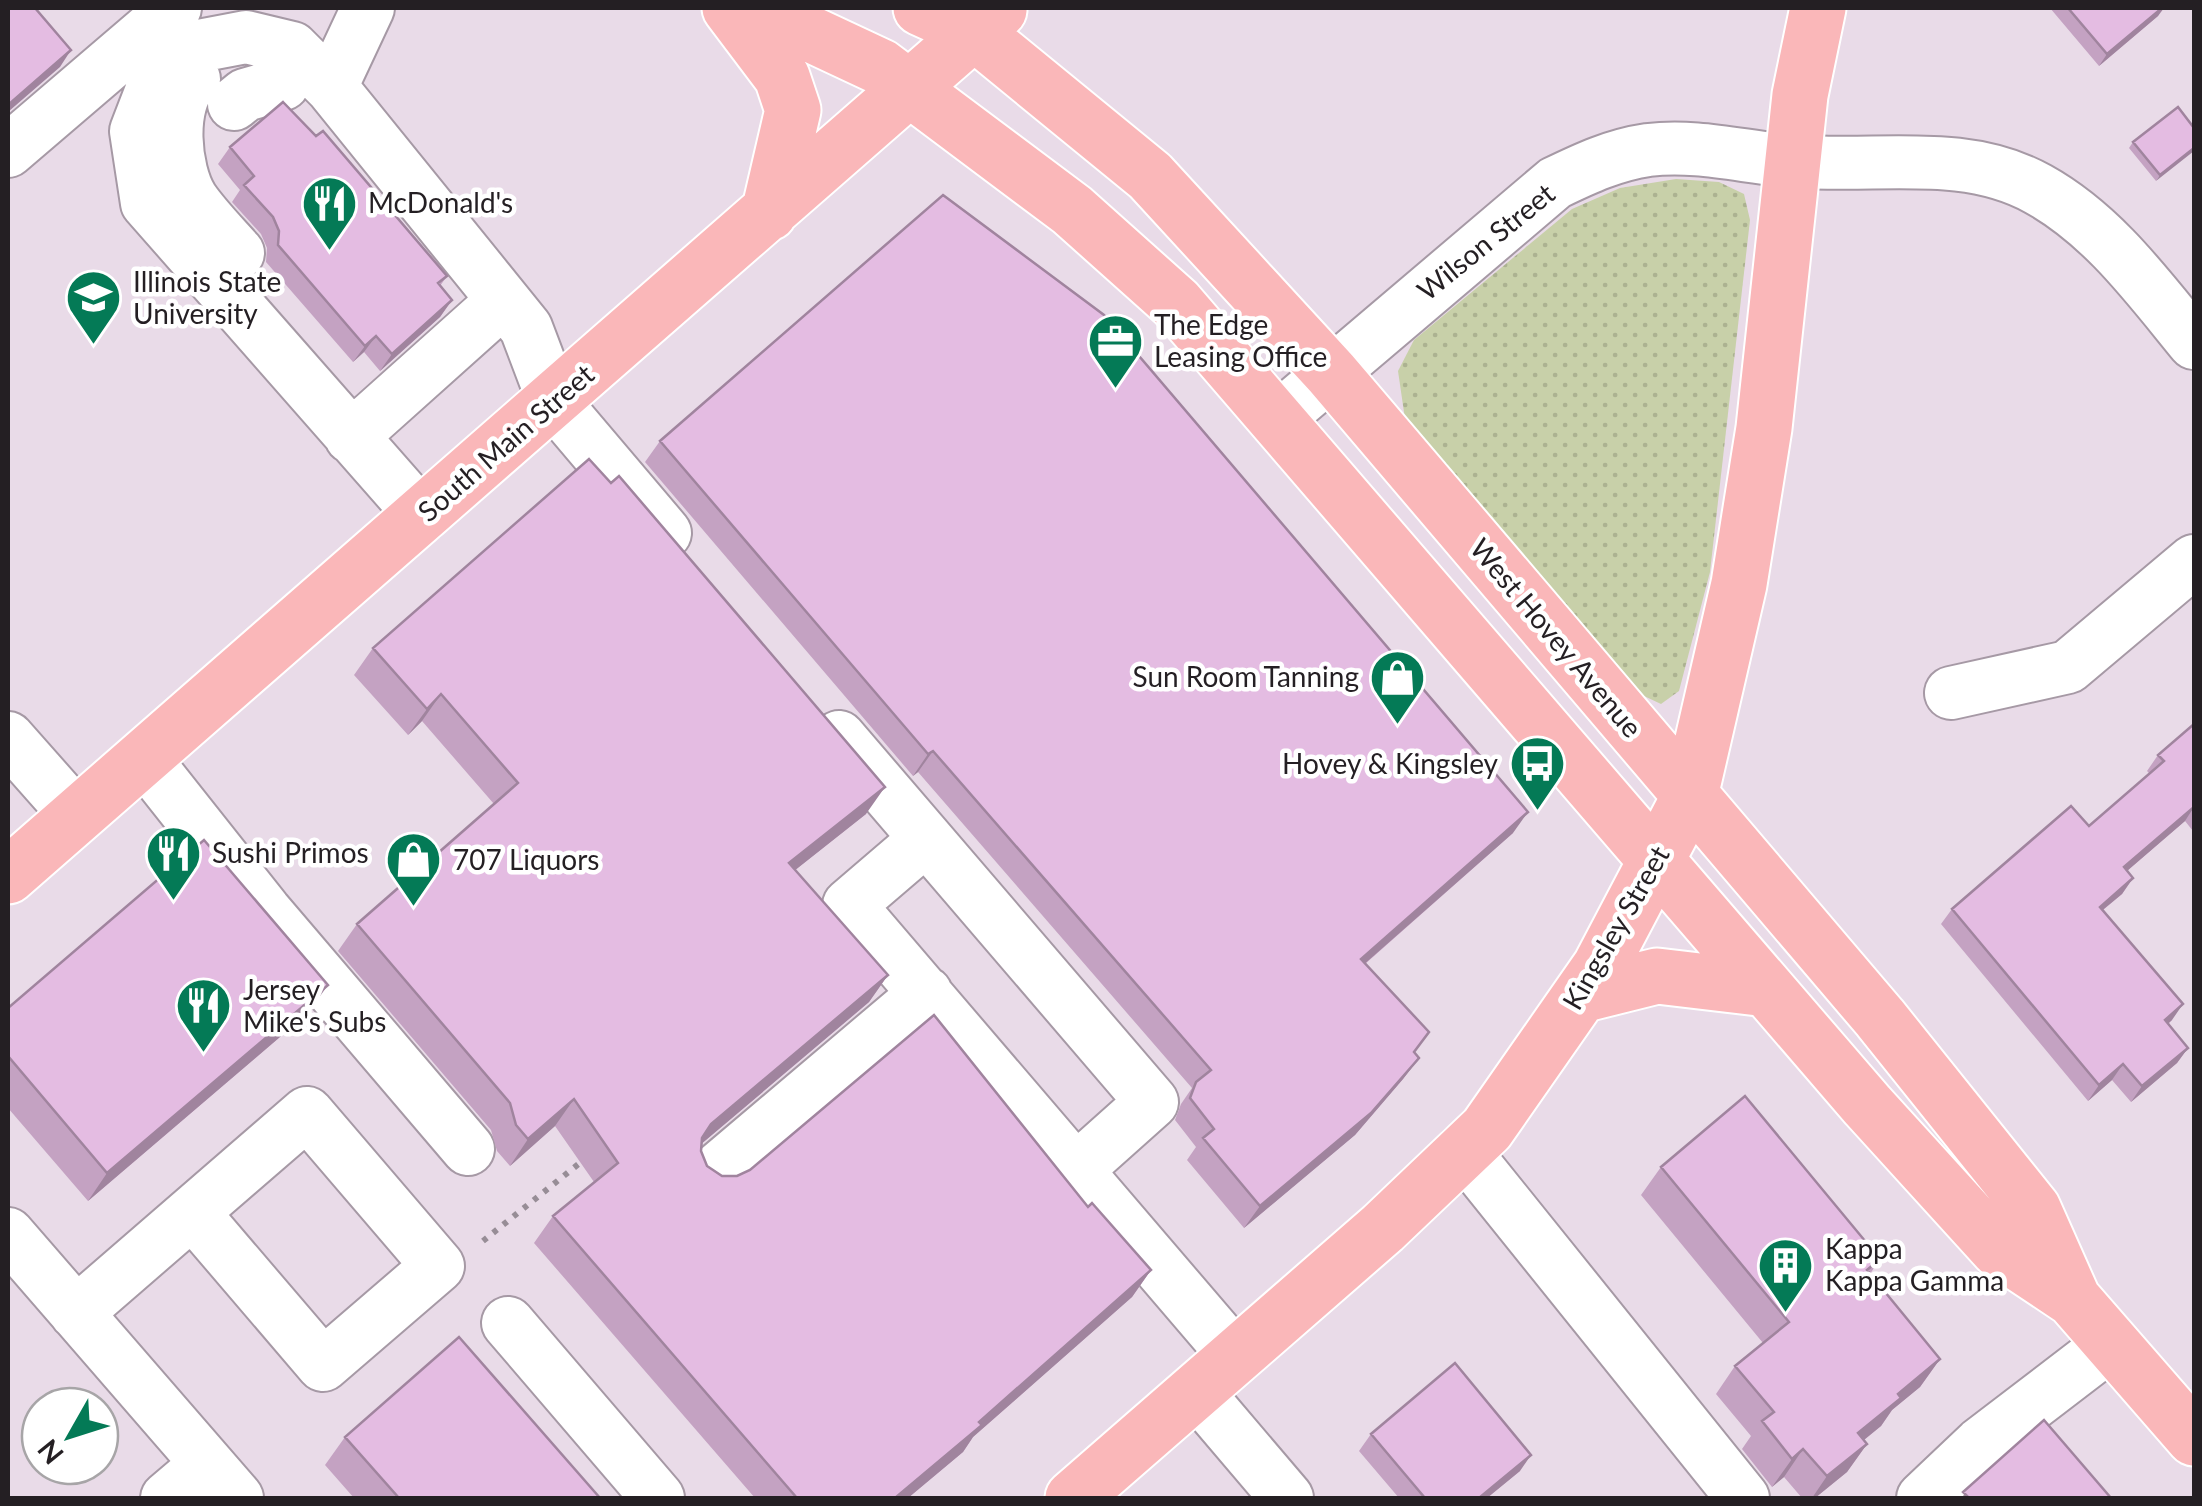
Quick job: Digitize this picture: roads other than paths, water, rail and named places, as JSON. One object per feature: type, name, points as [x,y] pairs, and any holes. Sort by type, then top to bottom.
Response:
[{"type":"main road","points":[[730,8],[782,77],[793,110],[769,212]]},
{"type":"main road","name":"West Hovey Avenue","points":[[755,8],[882,67],[912,88],[1072,210],[1176,303],[1766,989],[1998,1249],[2073,1299],[2194,1438]]},
{"type":"main road","name":"West Hovey Avenue","points":[[921,8],[988,20],[1150,176],[1331,373],[1880,1018],[2033,1210],[2073,1299]]},
{"type":"main road","name":"Kingsley Street","points":[[1073,1498],[1383,1228],[1487,1128],[1600,968],[1690,796],[1739,584],[1764,428],[1800,94],[1818,8]]},
{"type":"main road","name":"South Main Street","points":[[8,876],[988,20]]},
{"type":"main road","points":[[1581,994],[1657,976],[1766,989]]},
{"type":"street","points":[[340,423],[335,368],[192,198],[180,172],[208,101],[307,86],[368,8]]},
{"type":"street","points":[[8,151],[141,9]]},
{"type":"street","points":[[422,516],[147,203],[136,131],[151,92],[176,63],[204,45],[246,37],[292,48],[307,86],[534,338],[554,402],[697,571]]},
{"type":"street","name":"Wilson Street","points":[[1276,420],[1555,183],[1606,158],[1650,150],[1712,149],[1793,162],[1984,166],[2036,188],[2114,247],[2194,343]]},
{"type":"street","points":[[340,423],[492,288]]},
{"type":"street","points":[[1951,693],[2068,667],[2194,561]]},
{"type":"street","points":[[812,705],[1152,1102],[1077,1170]]},
{"type":"street","points":[[8,738],[77,816]]},
{"type":"street","points":[[143,757],[265,911],[468,1148]]},
{"type":"street","points":[[926,839],[849,905],[1077,1170],[1216,1374],[1287,1498]]},
{"type":"street","points":[[712,1174],[926,993]]},
{"type":"street","points":[[76,1313],[307,1113],[438,1266],[323,1365],[192,1213]]},
{"type":"street","points":[[1463,1150],[1743,1498]]},
{"type":"street","points":[[8,1234],[222,1481],[166,1498]]},
{"type":"street","points":[[508,1323],[658,1498]]},
{"type":"street","points":[[1923,1498],[1980,1444],[2112,1343]]},
{"type":"place","name":"McDonald's","points":[[329,252]]},
{"type":"place","name":"Illinois State University","points":[[94,347]]},
{"type":"place","name":"The Edge Leasing Office","points":[[1115,390]]},
{"type":"place","name":"Sun Room Tanning","points":[[1398,726]]},
{"type":"place","name":"Hovey & Kingsley","points":[[1537,813]]},
{"type":"place","name":"Sushi Primos","points":[[173,902]]},
{"type":"place","name":"707 Liquors","points":[[414,909]]},
{"type":"place","name":"Jersey Mike's Subs","points":[[204,1055]]},
{"type":"place","name":"Kappa Kappa Gamma","points":[[1786,1314]]}]
